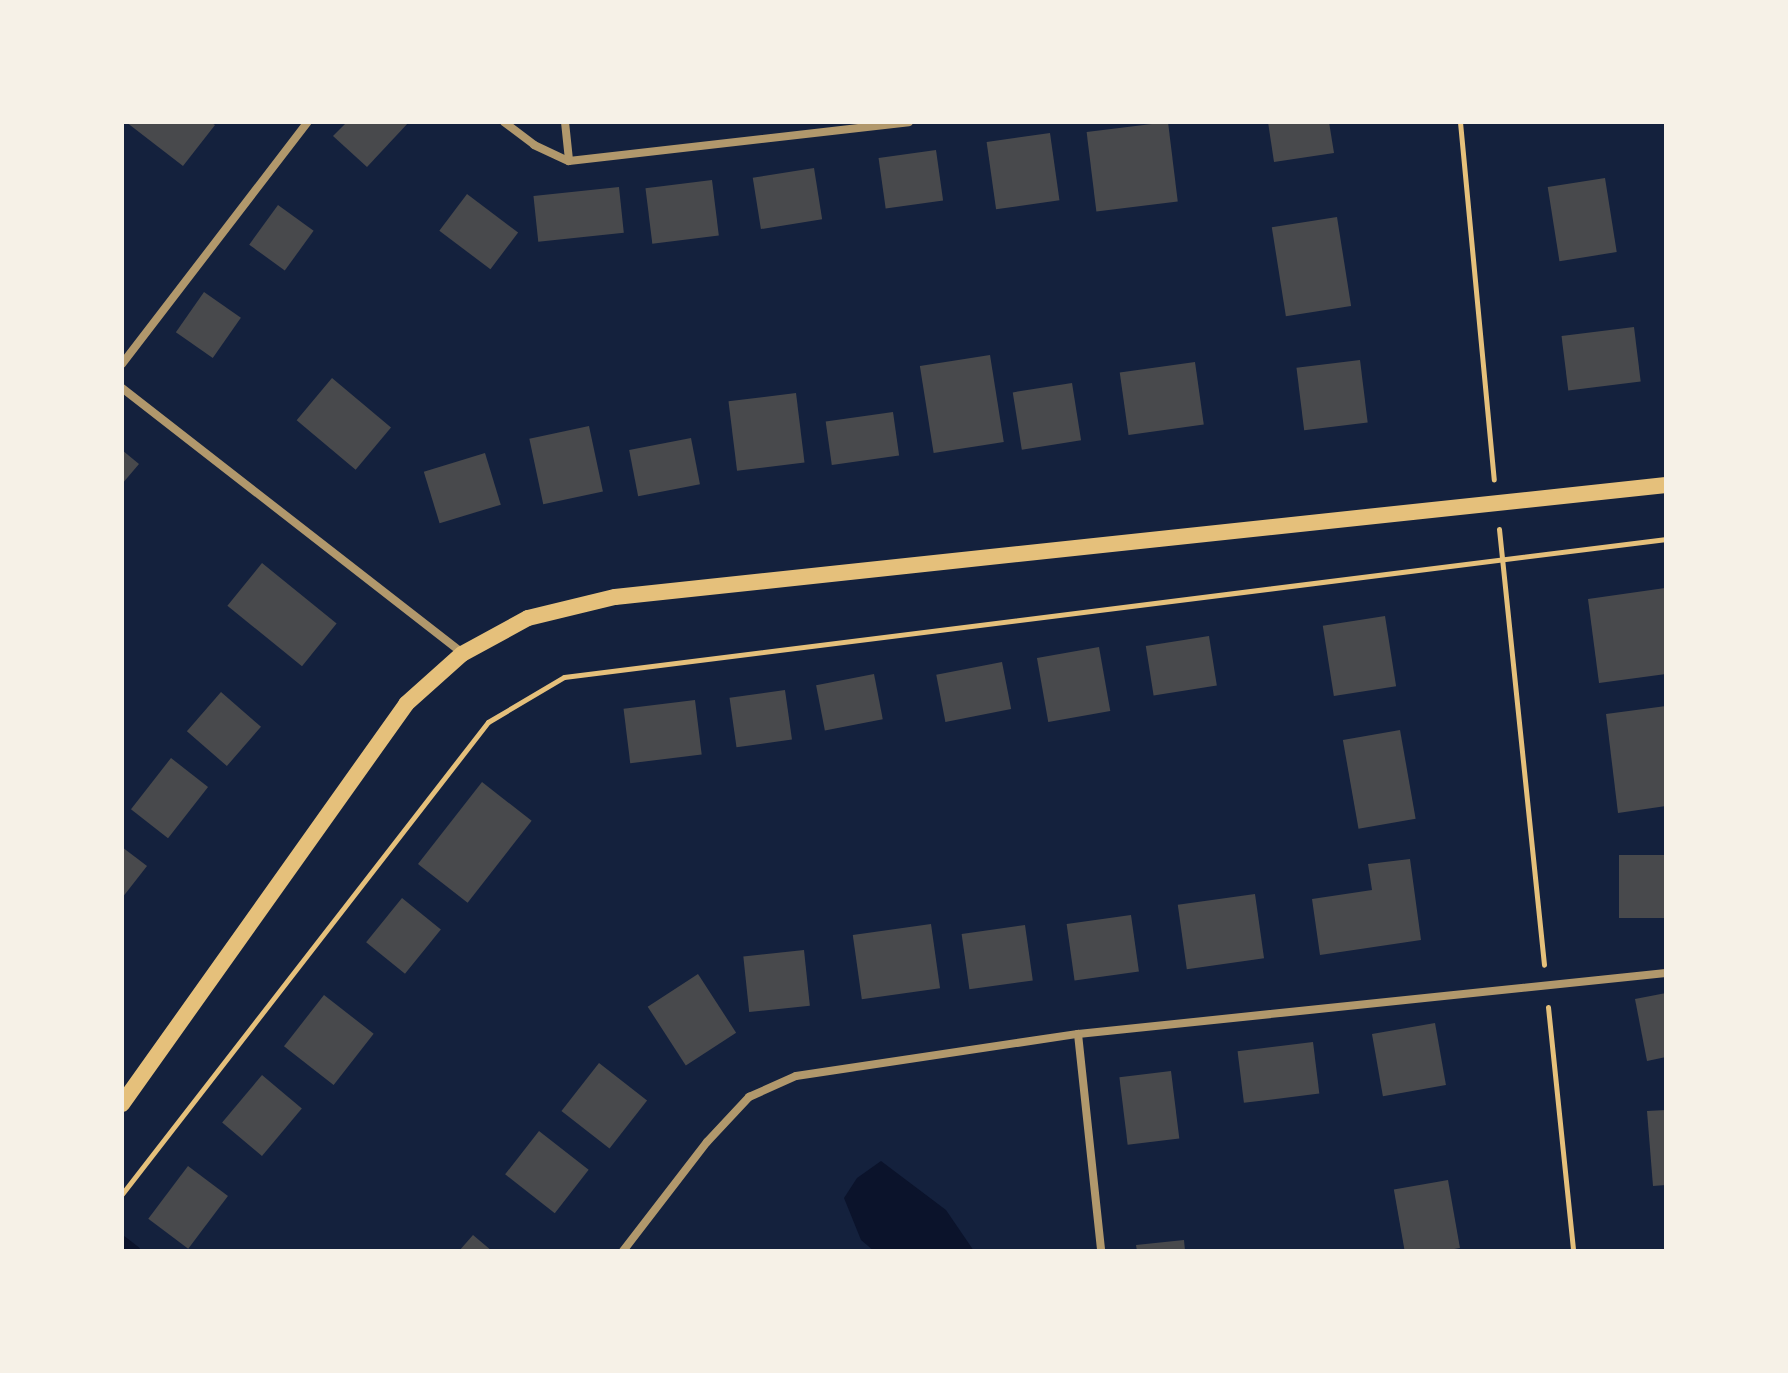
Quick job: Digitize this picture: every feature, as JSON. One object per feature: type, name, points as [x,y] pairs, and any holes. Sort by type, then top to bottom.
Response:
[{"type":"main road","points":[[122,1104],[398,714],[462,654],[528,618],[600,599],[1666,485]]},
{"type":"street","points":[[122,364],[308,122]]},
{"type":"street","points":[[504,122],[534,145],[569,161],[909,122]]},
{"type":"street","points":[[565,122],[569,161]]},
{"type":"street","points":[[122,388],[462,654]]},
{"type":"street","points":[[623,1251],[707,1142],[749,1097],[796,1076],[1078,1034],[1666,973]]},
{"type":"street","points":[[1078,1034],[1101,1251]]},
{"type":"path","points":[[1460,122],[1501,558],[1573,1251]]},
{"type":"path","points":[[122,1194],[488,722],[564,677],[1666,539]]},
{"type":"water","points":[[881,1161],[946,1210],[974,1251],[874,1251],[861,1240],[844,1198],[857,1178]]},
{"type":"building","points":[[126,122],[210,122],[215,125],[183,166]]},
{"type":"building","points":[[347,122],[409,122],[367,167],[333,136]]},
{"type":"building","points":[[1168,122],[1178,201],[1096,211],[1087,132]]},
{"type":"building","points":[[1268,122],[1329,122],[1334,153],[1274,162]]},
{"type":"building","points":[[1050,133],[1059,200],[996,209],[987,142]]},
{"type":"building","points":[[936,150],[943,201],[886,209],[879,158]]},
{"type":"building","points":[[814,168],[822,219],[761,229],[753,178]]},
{"type":"building","points":[[1605,178],[1617,252],[1559,261],[1548,187]]},
{"type":"building","points":[[712,180],[719,236],[652,244],[645,188]]},
{"type":"building","points":[[619,187],[624,233],[538,242],[533,196]]},
{"type":"building","points":[[467,194],[518,233],[490,269],[439,231]]},
{"type":"building","points":[[278,205],[314,231],[285,271],[249,245]]},
{"type":"building","points":[[1337,217],[1351,306],[1286,316],[1272,227]]},
{"type":"building","points":[[204,292],[241,318],[213,358],[176,332]]},
{"type":"building","points":[[1634,327],[1641,382],[1568,390],[1562,336]]},
{"type":"building","points":[[990,355],[1004,442],[934,453],[920,366]]},
{"type":"building","points":[[1360,360],[1368,423],[1304,430],[1296,368]]},
{"type":"building","points":[[1195,362],[1204,424],[1129,435],[1120,373]]},
{"type":"building","points":[[332,378],[391,427],[356,470],[297,420]]},
{"type":"building","points":[[1072,383],[1081,440],[1022,450],[1013,392]]},
{"type":"building","points":[[796,393],[805,462],[737,471],[729,401]]},
{"type":"building","points":[[893,412],[899,456],[832,465],[826,421]]},
{"type":"building","points":[[589,426],[603,492],[543,504],[529,439]]},
{"type":"building","points":[[691,438],[700,484],[638,496],[629,450]]},
{"type":"building","points":[[122,450],[139,464],[122,484]]},
{"type":"building","points":[[485,453],[501,505],[440,523],[424,472]]},
{"type":"building","points":[[262,563],[337,623],[302,666],[227,606]]},
{"type":"building","points":[[1665,588],[1666,674],[1599,683],[1588,599]]},
{"type":"building","points":[[1385,616],[1396,686],[1334,696],[1323,626]]},
{"type":"building","points":[[1209,636],[1217,685],[1154,695],[1146,646]]},
{"type":"building","points":[[1099,647],[1110,711],[1048,722],[1037,658]]},
{"type":"building","points":[[1002,662],[1011,709],[945,722],[936,675]]},
{"type":"building","points":[[874,674],[883,719],[825,730],[816,685]]},
{"type":"building","points":[[785,690],[792,740],[737,747],[730,698]]},
{"type":"building","points":[[221,692],[261,727],[227,766],[187,731]]},
{"type":"building","points":[[695,700],[702,755],[630,763],[624,709]]},
{"type":"building","points":[[1666,706],[1666,806],[1618,813],[1606,714]]},
{"type":"building","points":[[1400,730],[1416,819],[1359,829],[1343,740]]},
{"type":"building","points":[[171,758],[208,787],[168,838],[131,809]]},
{"type":"building","points":[[482,782],[532,821],[468,903],[418,864]]},
{"type":"building","points":[[122,847],[147,866],[122,898]]},
{"type":"building","points":[[1619,855],[1666,855],[1666,918],[1619,918]]},
{"type":"building","points":[[1410,859],[1421,940],[1320,955],[1312,899],[1372,890],[1368,864]]},
{"type":"building","points":[[1255,894],[1264,958],[1187,969],[1178,905]]},
{"type":"building","points":[[402,898],[441,929],[405,974],[366,942]]},
{"type":"building","points":[[1131,915],[1139,971],[1075,980],[1067,924]]},
{"type":"building","points":[[931,924],[940,988],[862,999],[853,935]]},
{"type":"building","points":[[1025,925],[1033,980],[969,989],[962,934]]},
{"type":"building","points":[[804,950],[810,1006],[749,1012],[743,956]]},
{"type":"building","points":[[698,974],[736,1033],[686,1065],[648,1007]]},
{"type":"building","points":[[1666,993],[1666,1057],[1647,1061],[1635,999]]},
{"type":"building","points":[[324,995],[374,1034],[334,1085],[284,1046]]},
{"type":"building","points":[[1435,1023],[1446,1085],[1383,1096],[1372,1034]]},
{"type":"building","points":[[1313,1042],[1319,1094],[1244,1103],[1238,1051]]},
{"type":"building","points":[[599,1063],[647,1101],[610,1149],[561,1111]]},
{"type":"building","points":[[1171,1071],[1179,1138],[1128,1145],[1119,1077]]},
{"type":"building","points":[[262,1075],[302,1108],[262,1156],[222,1122]]},
{"type":"building","points":[[1666,1110],[1666,1185],[1653,1186],[1647,1111]]},
{"type":"building","points":[[539,1131],[589,1170],[555,1213],[505,1174]]},
{"type":"building","points":[[188,1166],[228,1196],[188,1249],[148,1219]]},
{"type":"building","points":[[1448,1180],[1460,1248],[1405,1251],[1394,1190]]},
{"type":"building","points":[[473,1235],[492,1251],[459,1251]]},
{"type":"building","points":[[1184,1240],[1185,1251],[1137,1251],[1136,1245]]},
{"type":"waterway","points":[[122,1241],[135,1251]]}]
